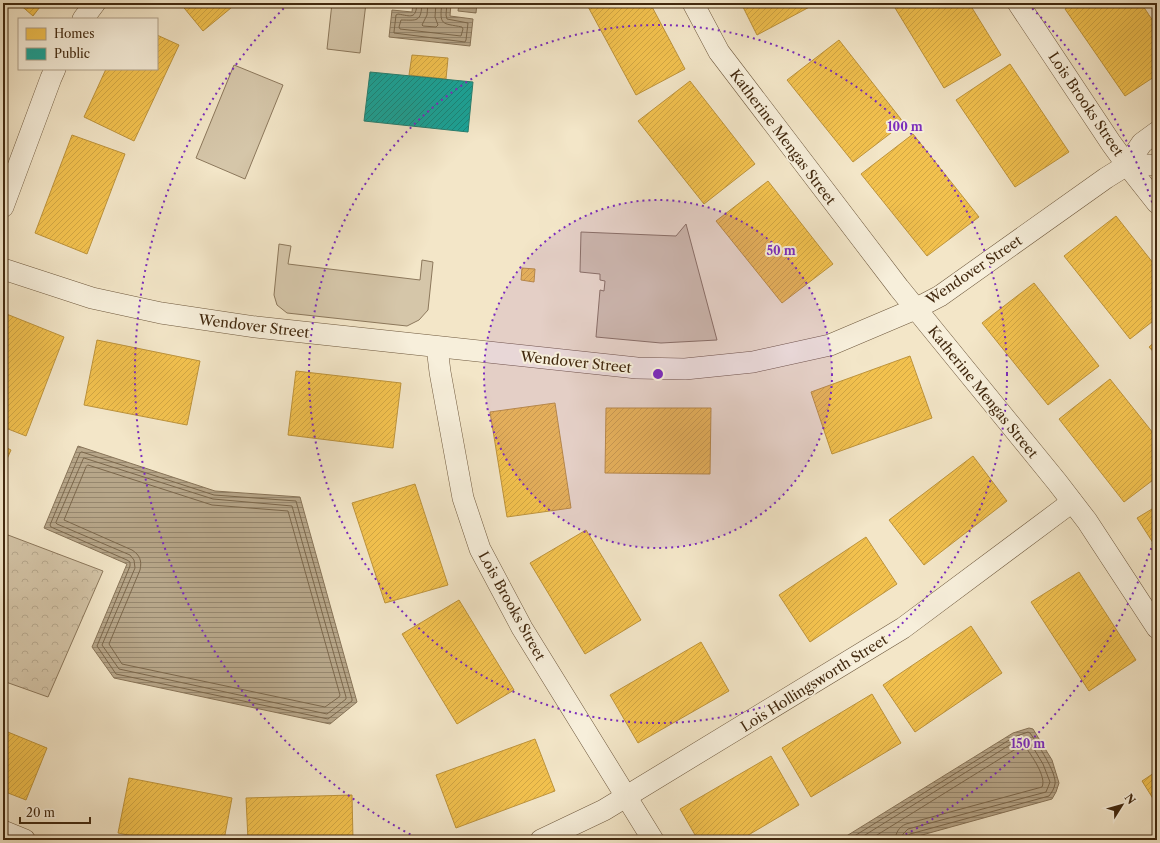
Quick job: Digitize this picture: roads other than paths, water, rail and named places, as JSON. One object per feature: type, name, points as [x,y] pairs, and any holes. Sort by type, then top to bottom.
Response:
[{"type":"street","points":[[84,18],[95,3]]},
{"type":"street","name":"Katherine Mengas Street","points":[[693,3],[719,52],[915,309],[1087,521],[1157,628]]},
{"type":"street","name":"Lois Brooks Street","points":[[1018,3],[1127,165],[1157,203]]},
{"type":"street","points":[[3,207],[55,70]]},
{"type":"street","name":"Wendover Street","points":[[3,269],[92,298],[161,313],[256,327],[638,368],[685,369],[753,362],[830,345],[915,309],[940,296],[1106,178],[1127,165],[1142,143],[1157,132]]},
{"type":"street","points":[[1127,165],[1157,165]]},
{"type":"street","name":"Lois Brooks Street","points":[[437,347],[440,372],[463,498],[480,549],[522,628],[652,840]]},
{"type":"street","name":"Lois Hollingsworth Street","points":[[540,840],[604,810],[902,628],[1072,502]]},
{"type":"street","points":[[3,831],[25,840]]},
{"type":"water","points":[[413,3],[451,3],[450,16],[473,19],[470,46],[389,37],[392,10],[412,12]]},
{"type":"water","points":[[459,3],[477,3],[476,13],[458,11]]},
{"type":"water","points":[[78,446],[215,491],[300,497],[357,702],[330,724],[114,678],[92,647],[127,564],[44,528]]},
{"type":"water","points":[[1029,728],[1033,729],[1052,760],[1059,783],[1052,799],[904,840],[840,840],[1013,733]]}]
